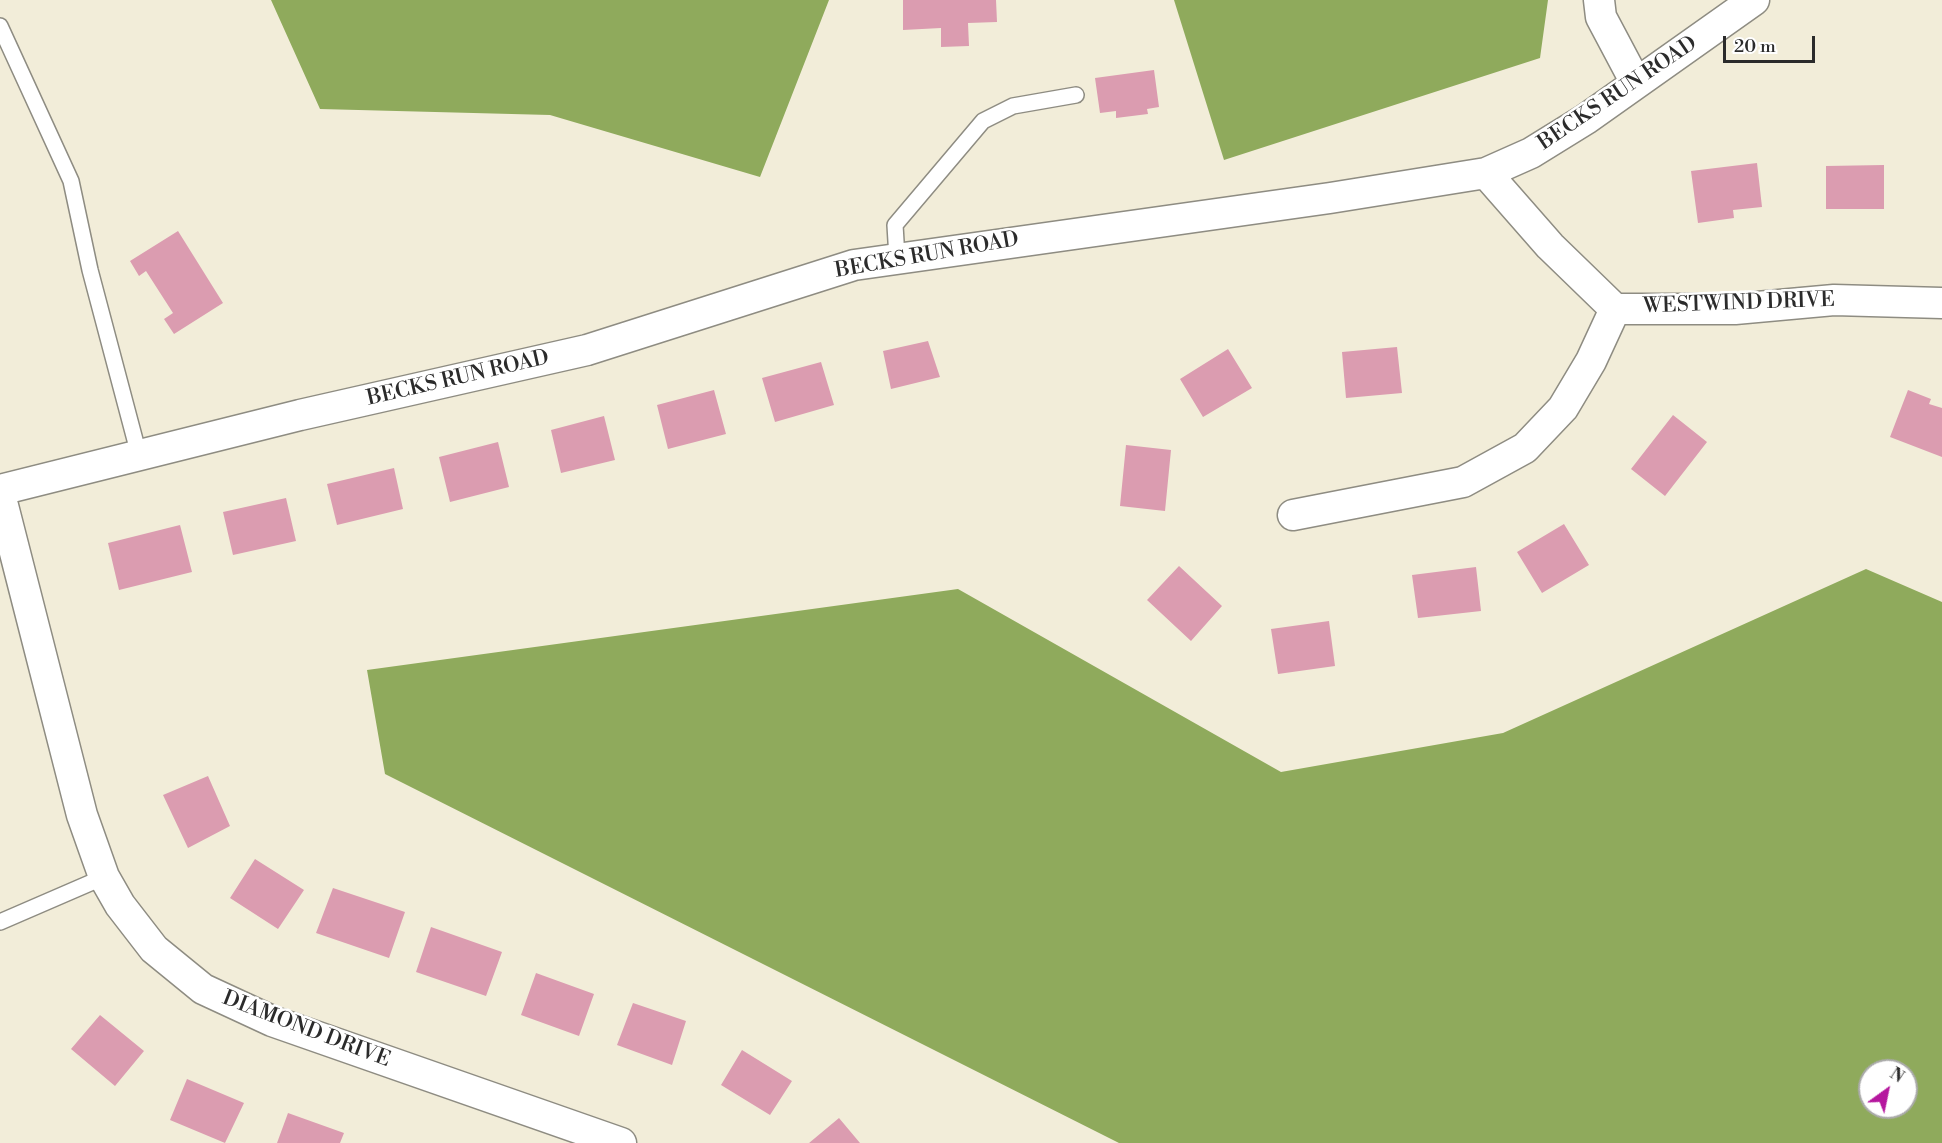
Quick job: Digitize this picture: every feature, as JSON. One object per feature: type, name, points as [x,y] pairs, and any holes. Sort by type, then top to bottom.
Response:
[{"type":"street","points":[[1599,0],[1601,17],[1636,83]]},
{"type":"street","name":"BECKS RUN ROAD","points":[[0,492],[300,415],[587,350],[854,265],[1330,198],[1486,173],[1531,153],[1586,119],[1754,0]]},
{"type":"street","name":"WESTWIND DRIVE","points":[[1486,173],[1550,246],[1615,309],[1735,309],[1834,300],[1942,303]]},
{"type":"street","points":[[1293,516],[1463,482],[1525,448],[1563,408],[1591,361],[1615,309]]},
{"type":"street","name":"DIAMOND DRIVE","points":[[0,492],[82,815],[104,877],[120,905],[154,949],[203,989],[272,1021],[621,1143]]},
{"type":"lane","points":[[0,26],[71,181],[90,270],[139,455]]},
{"type":"lane","points":[[897,258],[895,225],[983,121],[1013,106],[1076,95]]},
{"type":"lane","points":[[0,922],[104,877]]},
{"type":"green space","points":[[271,0],[829,0],[760,177],[550,115],[320,109]]},
{"type":"green space","points":[[1174,0],[1548,0],[1540,58],[1224,160]]},
{"type":"green space","points":[[1866,569],[1942,602],[1942,1143],[1119,1143],[385,774],[367,670],[958,589],[1281,772],[1503,733]]},
{"type":"building","points":[[903,0],[996,0],[997,22],[968,23],[969,46],[941,47],[941,28],[903,30]]},
{"type":"building","points":[[1154,70],[1159,107],[1147,109],[1148,114],[1116,118],[1116,111],[1100,113],[1095,78]]},
{"type":"building","points":[[1757,163],[1762,207],[1733,210],[1734,218],[1698,223],[1691,171]]},
{"type":"building","points":[[1884,165],[1884,209],[1826,209],[1826,166]]},
{"type":"building","points":[[178,231],[223,303],[174,334],[164,319],[173,313],[146,271],[139,276],[130,261]]},
{"type":"building","points":[[928,341],[940,377],[891,389],[883,351]]},
{"type":"building","points":[[1397,347],[1402,393],[1346,398],[1342,352]]},
{"type":"building","points":[[1228,349],[1252,388],[1203,417],[1180,379]]},
{"type":"building","points":[[821,362],[834,405],[775,422],[762,378]]},
{"type":"building","points":[[714,390],[726,434],[668,449],[657,405]]},
{"type":"building","points":[[1908,390],[1931,399],[1929,404],[1942,408],[1942,457],[1890,437]]},
{"type":"building","points":[[1673,415],[1707,442],[1665,496],[1631,469]]},
{"type":"building","points":[[604,416],[615,460],[561,473],[551,430]]},
{"type":"building","points":[[498,442],[509,487],[450,502],[439,457]]},
{"type":"building","points":[[1126,445],[1171,450],[1165,511],[1120,506]]},
{"type":"building","points":[[394,468],[403,509],[337,525],[327,484]]},
{"type":"building","points":[[286,498],[296,541],[233,555],[223,512]]},
{"type":"building","points":[[1564,524],[1589,565],[1542,593],[1517,552]]},
{"type":"building","points":[[180,525],[192,572],[119,590],[108,543]]},
{"type":"building","points":[[1179,566],[1222,606],[1191,641],[1147,600]]},
{"type":"building","points":[[1476,567],[1481,611],[1418,618],[1412,575]]},
{"type":"building","points":[[1329,621],[1335,666],[1278,674],[1271,629]]},
{"type":"building","points":[[208,776],[230,826],[188,848],[163,795]]},
{"type":"building","points":[[255,859],[304,890],[278,929],[230,898]]},
{"type":"building","points":[[333,888],[405,912],[389,958],[316,933]]},
{"type":"building","points":[[431,927],[502,952],[486,996],[416,972]]},
{"type":"building","points":[[536,973],[594,994],[579,1036],[521,1015]]},
{"type":"building","points":[[633,1003],[686,1021],[672,1065],[617,1045]]},
{"type":"building","points":[[100,1015],[144,1051],[115,1086],[71,1049]]},
{"type":"building","points":[[742,1050],[792,1081],[770,1115],[721,1085]]},
{"type":"building","points":[[187,1079],[244,1103],[225,1143],[170,1120]]},
{"type":"building","points":[[288,1113],[344,1133],[340,1143],[277,1143]]},
{"type":"building","points":[[839,1118],[860,1143],[809,1143]]}]
